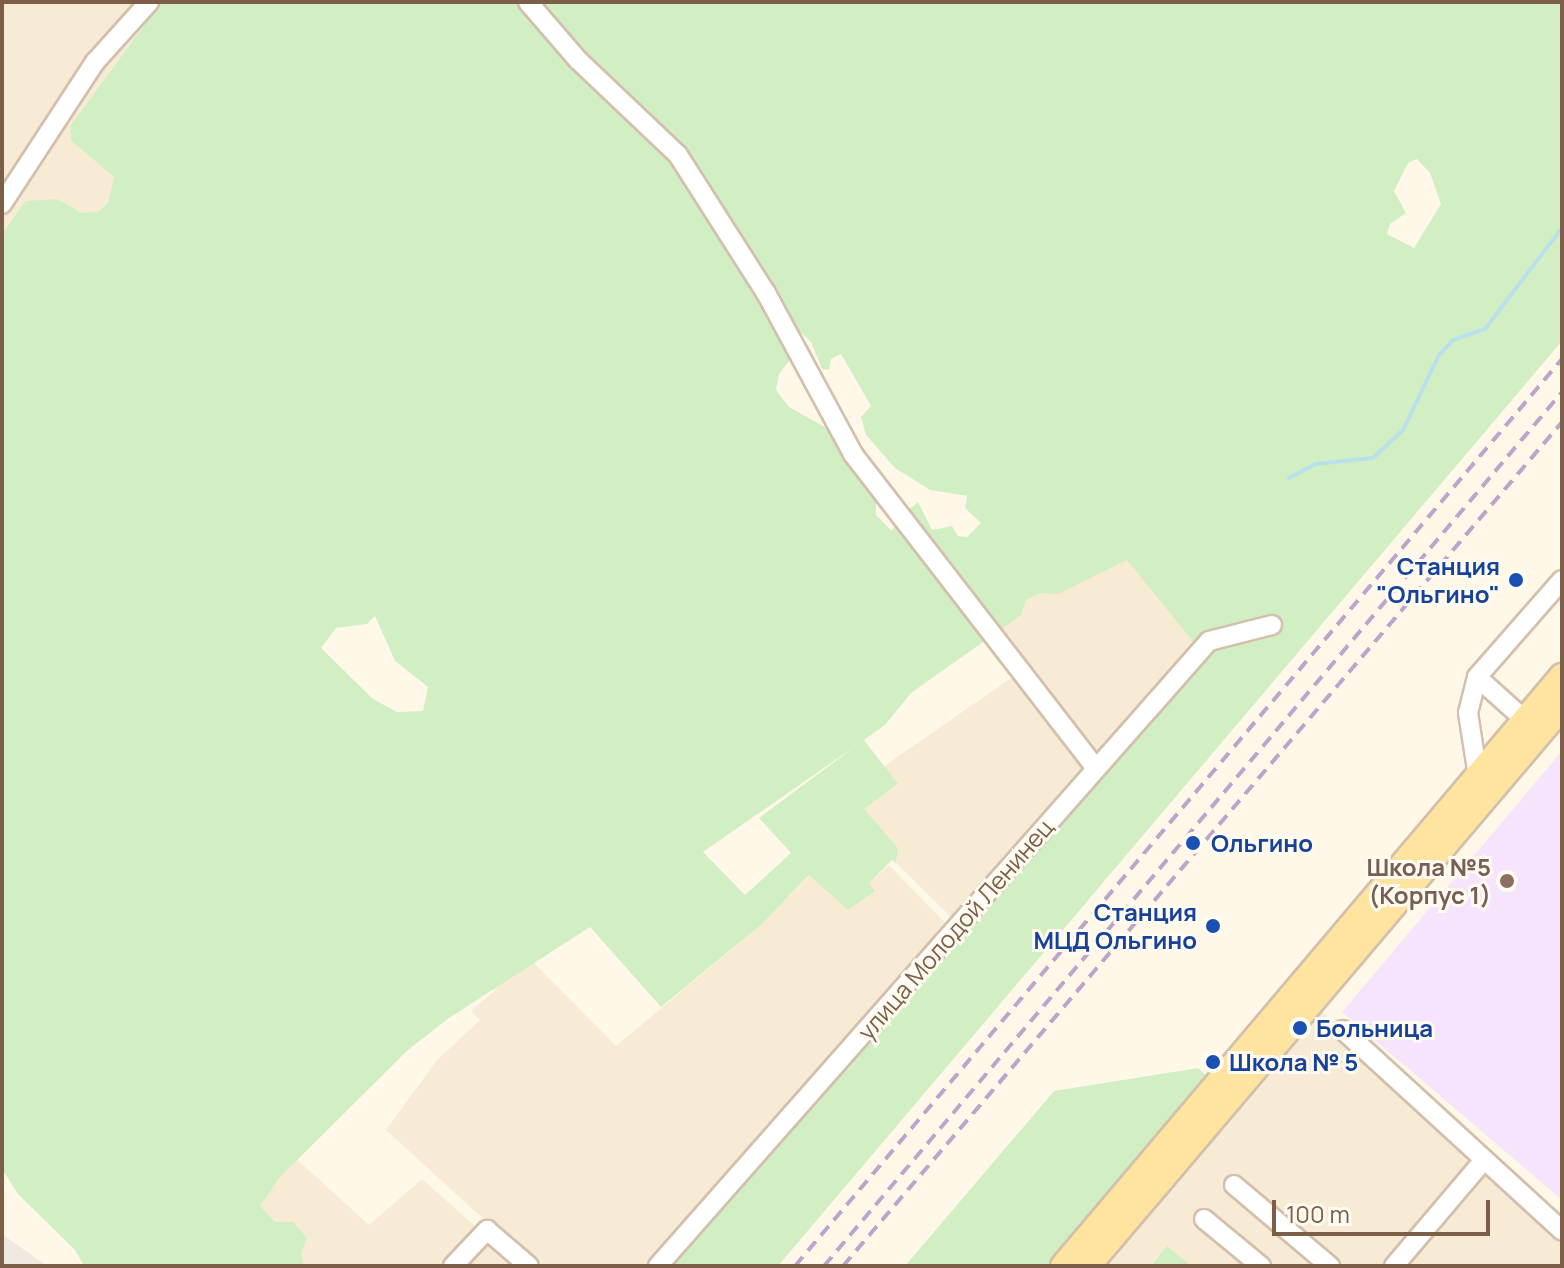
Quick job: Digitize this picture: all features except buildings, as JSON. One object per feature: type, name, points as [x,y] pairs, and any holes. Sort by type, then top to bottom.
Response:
[{"type":"main road","points":[[1088,1266],[1532,726],[1562,676]]},
{"type":"main road","points":[[1063,1266],[1478,776],[1532,726],[1562,707]]},
{"type":"street","points":[[528,2],[578,60],[687,166],[766,293],[853,454],[1096,768]]},
{"type":"street","points":[[2,204],[95,62],[142,4]]},
{"type":"street","points":[[1478,776],[1468,713],[1477,677],[1562,580]]},
{"type":"street","name":"улица Молодой Ленинец","points":[[658,1266],[1209,641],[1272,625]]},
{"type":"street","points":[[1477,677],[1532,726]]},
{"type":"street","points":[[1343,1030],[1562,1231]]},
{"type":"street","points":[[1394,1266],[1484,1160]]},
{"type":"street","points":[[1234,1185],[1330,1266]]},
{"type":"street","points":[[1204,1219],[1261,1266]]},
{"type":"street","points":[[453,1266],[487,1230],[529,1266]]},
{"type":"shaded area","points":[[2,2],[161,2],[70,126],[71,141],[114,177],[108,201],[99,211],[82,213],[25,201],[2,234]]},
{"type":"shaded area","points":[[1127,559],[1195,644],[1092,755],[991,627],[1027,598]]},
{"type":"shaded area","points":[[1014,676],[1083,765],[953,919],[896,863],[898,848],[863,809],[898,785],[883,767]]},
{"type":"shaded area","name":"Школа №5 (Корпус 1)","points":[[1562,751],[1562,1200],[1342,1012]]},
{"type":"shaded area","points":[[889,865],[949,927],[649,1266],[535,1266],[386,1130],[437,1060],[480,1020],[471,1011],[530,959],[616,1046],[762,924],[810,875],[827,891],[875,891],[869,883]]},
{"type":"shaded area","points":[[1319,1009],[1562,1232],[1562,1266],[1103,1266]]},
{"type":"shaded area","points":[[292,1155],[369,1225],[422,1179],[476,1227],[473,1236],[446,1266],[228,1266],[209,1249]]},
{"type":"shaded area","points":[[2,1234],[47,1266],[2,1266]]},
{"type":"shaded area","points":[[486,1238],[518,1266],[460,1266]]},
{"type":"green space","points":[[161,2],[1562,2],[1562,341],[778,1266],[649,1266],[893,982],[949,927],[1083,765],[1195,644],[1127,560],[1058,594],[1041,593],[1026,600],[1021,615],[911,693],[885,725],[864,740],[898,784],[864,809],[898,848],[896,863],[892,860],[869,883],[875,891],[848,910],[809,875],[762,924],[661,1007],[590,927],[449,1018],[408,1050],[279,1178],[260,1206],[275,1222],[293,1222],[307,1238],[301,1253],[304,1266],[84,1266],[75,1250],[18,1194],[2,1169],[2,234],[25,201],[57,199],[82,213],[99,211],[108,202],[114,177],[71,141],[70,126]],"holes":[[[1417,159],[1430,173],[1441,204],[1414,248],[1387,234],[1390,224],[1406,213],[1394,191],[1408,163]],[[793,325],[811,342],[822,369],[829,370],[831,359],[841,354],[871,406],[861,417],[866,435],[895,468],[930,490],[967,496],[965,508],[981,523],[967,537],[958,536],[952,526],[932,530],[918,502],[897,520],[892,531],[876,515],[876,498],[834,432],[789,407],[776,390],[779,374],[792,357]],[[375,616],[395,661],[428,687],[423,711],[397,712],[373,699],[321,648],[336,628],[367,624]],[[857,745],[759,818],[791,853],[745,895],[703,852]]]},
{"type":"green space","points":[[1198,1068],[1210,1079],[1049,1266],[905,1266],[1054,1091]]},
{"type":"green space","points":[[1167,1246],[1191,1266],[1151,1266]]},
{"type":"waterway","points":[[1289,478],[1315,464],[1373,458],[1403,430],[1439,355],[1453,340],[1485,329],[1562,228]]},
{"type":"railway","points":[[795,1266],[1562,359]]},
{"type":"railway","points":[[824,1266],[1562,392]]},
{"type":"railway","points":[[843,1266],[1562,422]]},
{"type":"place","name":"Станция \"Ольгино\"","points":[[1516,580]]},
{"type":"place","name":"Ольгино","points":[[1193,843]]},
{"type":"place","name":"Школа №5 (Корпус 1)","points":[[1507,881]]},
{"type":"place","name":"Станция МЦД Ольгино","points":[[1213,926]]},
{"type":"place","name":"Больница","points":[[1300,1028]]},
{"type":"place","name":"Школа № 5","points":[[1213,1062]]}]
